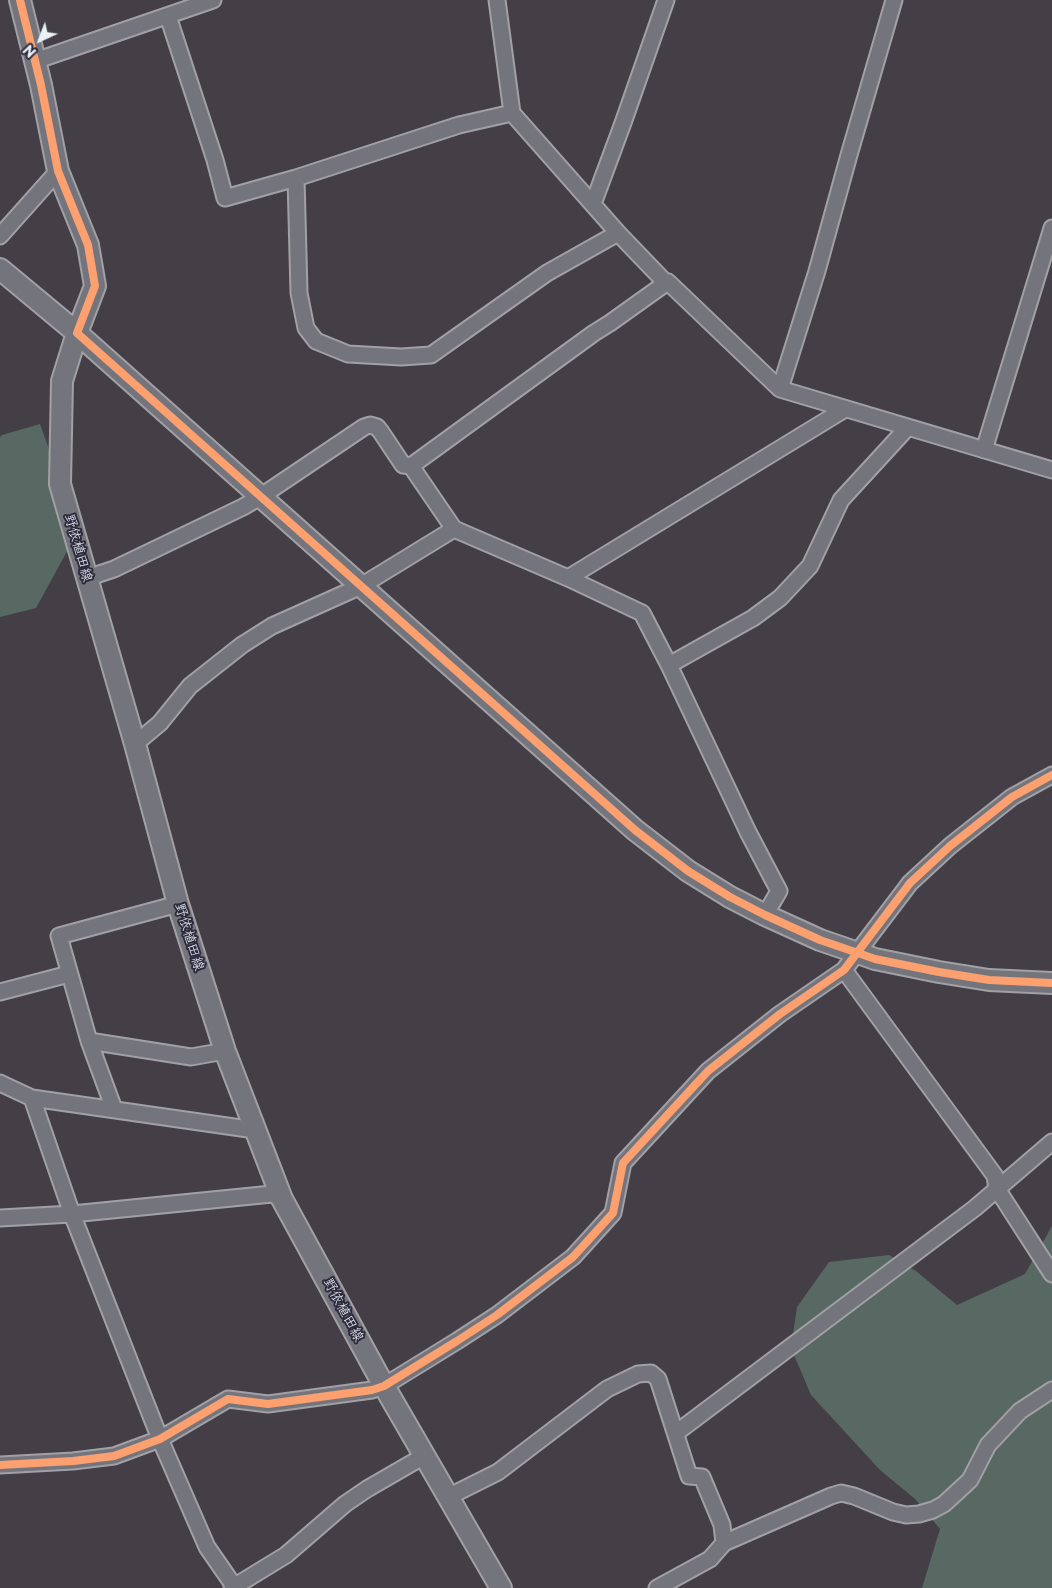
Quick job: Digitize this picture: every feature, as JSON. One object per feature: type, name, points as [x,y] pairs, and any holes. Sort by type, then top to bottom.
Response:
[{"type":"street","name":"野依植田線","points":[[20,0],[58,171],[88,245],[95,286],[77,333],[62,381],[60,484],[135,744],[178,904],[225,1051],[282,1199],[384,1386],[501,1588]]},
{"type":"street","points":[[35,61],[213,0]]},
{"type":"street","points":[[497,0],[512,113],[618,233],[666,283],[668,282],[780,388],[1052,470]]},
{"type":"street","points":[[593,204],[666,0]]},
{"type":"street","points":[[780,388],[817,271],[894,0]]},
{"type":"street","points":[[168,16],[215,160],[224,198],[296,178],[459,125],[512,113]]},
{"type":"street","points":[[0,236],[58,171]]},
{"type":"street","points":[[296,178],[299,293],[306,328],[316,341],[348,354],[401,358],[431,355],[547,273],[618,233]]},
{"type":"street","points":[[984,450],[1052,228]]},
{"type":"street","points":[[0,269],[77,333],[635,830],[688,871],[730,897],[765,915],[820,940],[858,954],[939,972],[989,980],[1052,983]]},
{"type":"street","points":[[86,578],[114,569],[260,497],[364,427],[370,425],[377,427],[403,465],[411,466],[666,283]]},
{"type":"street","points":[[568,578],[845,409]]},
{"type":"street","points":[[669,665],[752,618],[780,598],[810,566],[841,500],[908,428]]},
{"type":"street","points":[[411,466],[454,529],[568,578],[642,613],[669,665],[748,832],[779,891],[765,915]]},
{"type":"street","points":[[135,744],[160,723],[190,686],[242,645],[272,626],[361,586],[454,529]]},
{"type":"street","points":[[0,1465],[73,1461],[114,1456],[160,1439],[228,1399],[268,1404],[372,1390],[384,1386],[458,1341],[497,1315],[573,1257],[613,1213],[623,1163],[708,1070],[780,1014],[844,970],[910,883],[937,858],[1012,798],[1052,775]]},
{"type":"street","points":[[114,1109],[89,1041],[59,936],[178,904]]},
{"type":"street","points":[[844,970],[994,1176],[997,1189],[1052,1274]]},
{"type":"street","points":[[0,992],[70,974]]},
{"type":"street","points":[[89,1041],[191,1056],[225,1051]]},
{"type":"street","points":[[0,1083],[32,1098],[255,1130]]},
{"type":"street","points":[[32,1098],[72,1214],[160,1439],[207,1547],[239,1586],[286,1555],[346,1504],[367,1489],[424,1456]]},
{"type":"street","points":[[676,1433],[975,1208],[1052,1142]]},
{"type":"street","points":[[0,1218],[72,1214],[272,1194],[282,1199]]},
{"type":"street","points":[[448,1497],[498,1472],[608,1389],[638,1374],[651,1373],[658,1379],[689,1476],[702,1478],[722,1524],[724,1543]]},
{"type":"street","points":[[657,1588],[710,1559],[724,1543],[841,1493],[854,1496],[892,1512],[906,1515],[933,1510],[944,1504],[970,1480],[988,1445],[1020,1410],[1052,1390]]},
{"type":"shaded area","points":[[40,424],[56,469],[70,546],[36,608],[0,617],[0,437]]},
{"type":"shaded area","points":[[1052,1226],[1052,1588],[922,1588],[940,1529],[915,1499],[880,1470],[811,1395],[791,1348],[797,1307],[829,1262],[889,1255],[916,1271],[957,1305],[1025,1274]]},
{"type":"cycle path","points":[[20,0],[41,85],[58,171],[88,245],[95,286],[77,333],[635,830],[688,871],[730,897],[765,915],[820,940],[875,959],[989,980],[1052,983]]},
{"type":"cycle path","points":[[0,1465],[73,1461],[114,1456],[160,1439],[228,1399],[268,1404],[372,1390],[384,1386],[497,1315],[573,1257],[613,1213],[623,1163],[708,1071],[780,1014],[844,970],[910,883],[950,846],[1012,797],[1052,775]]}]
